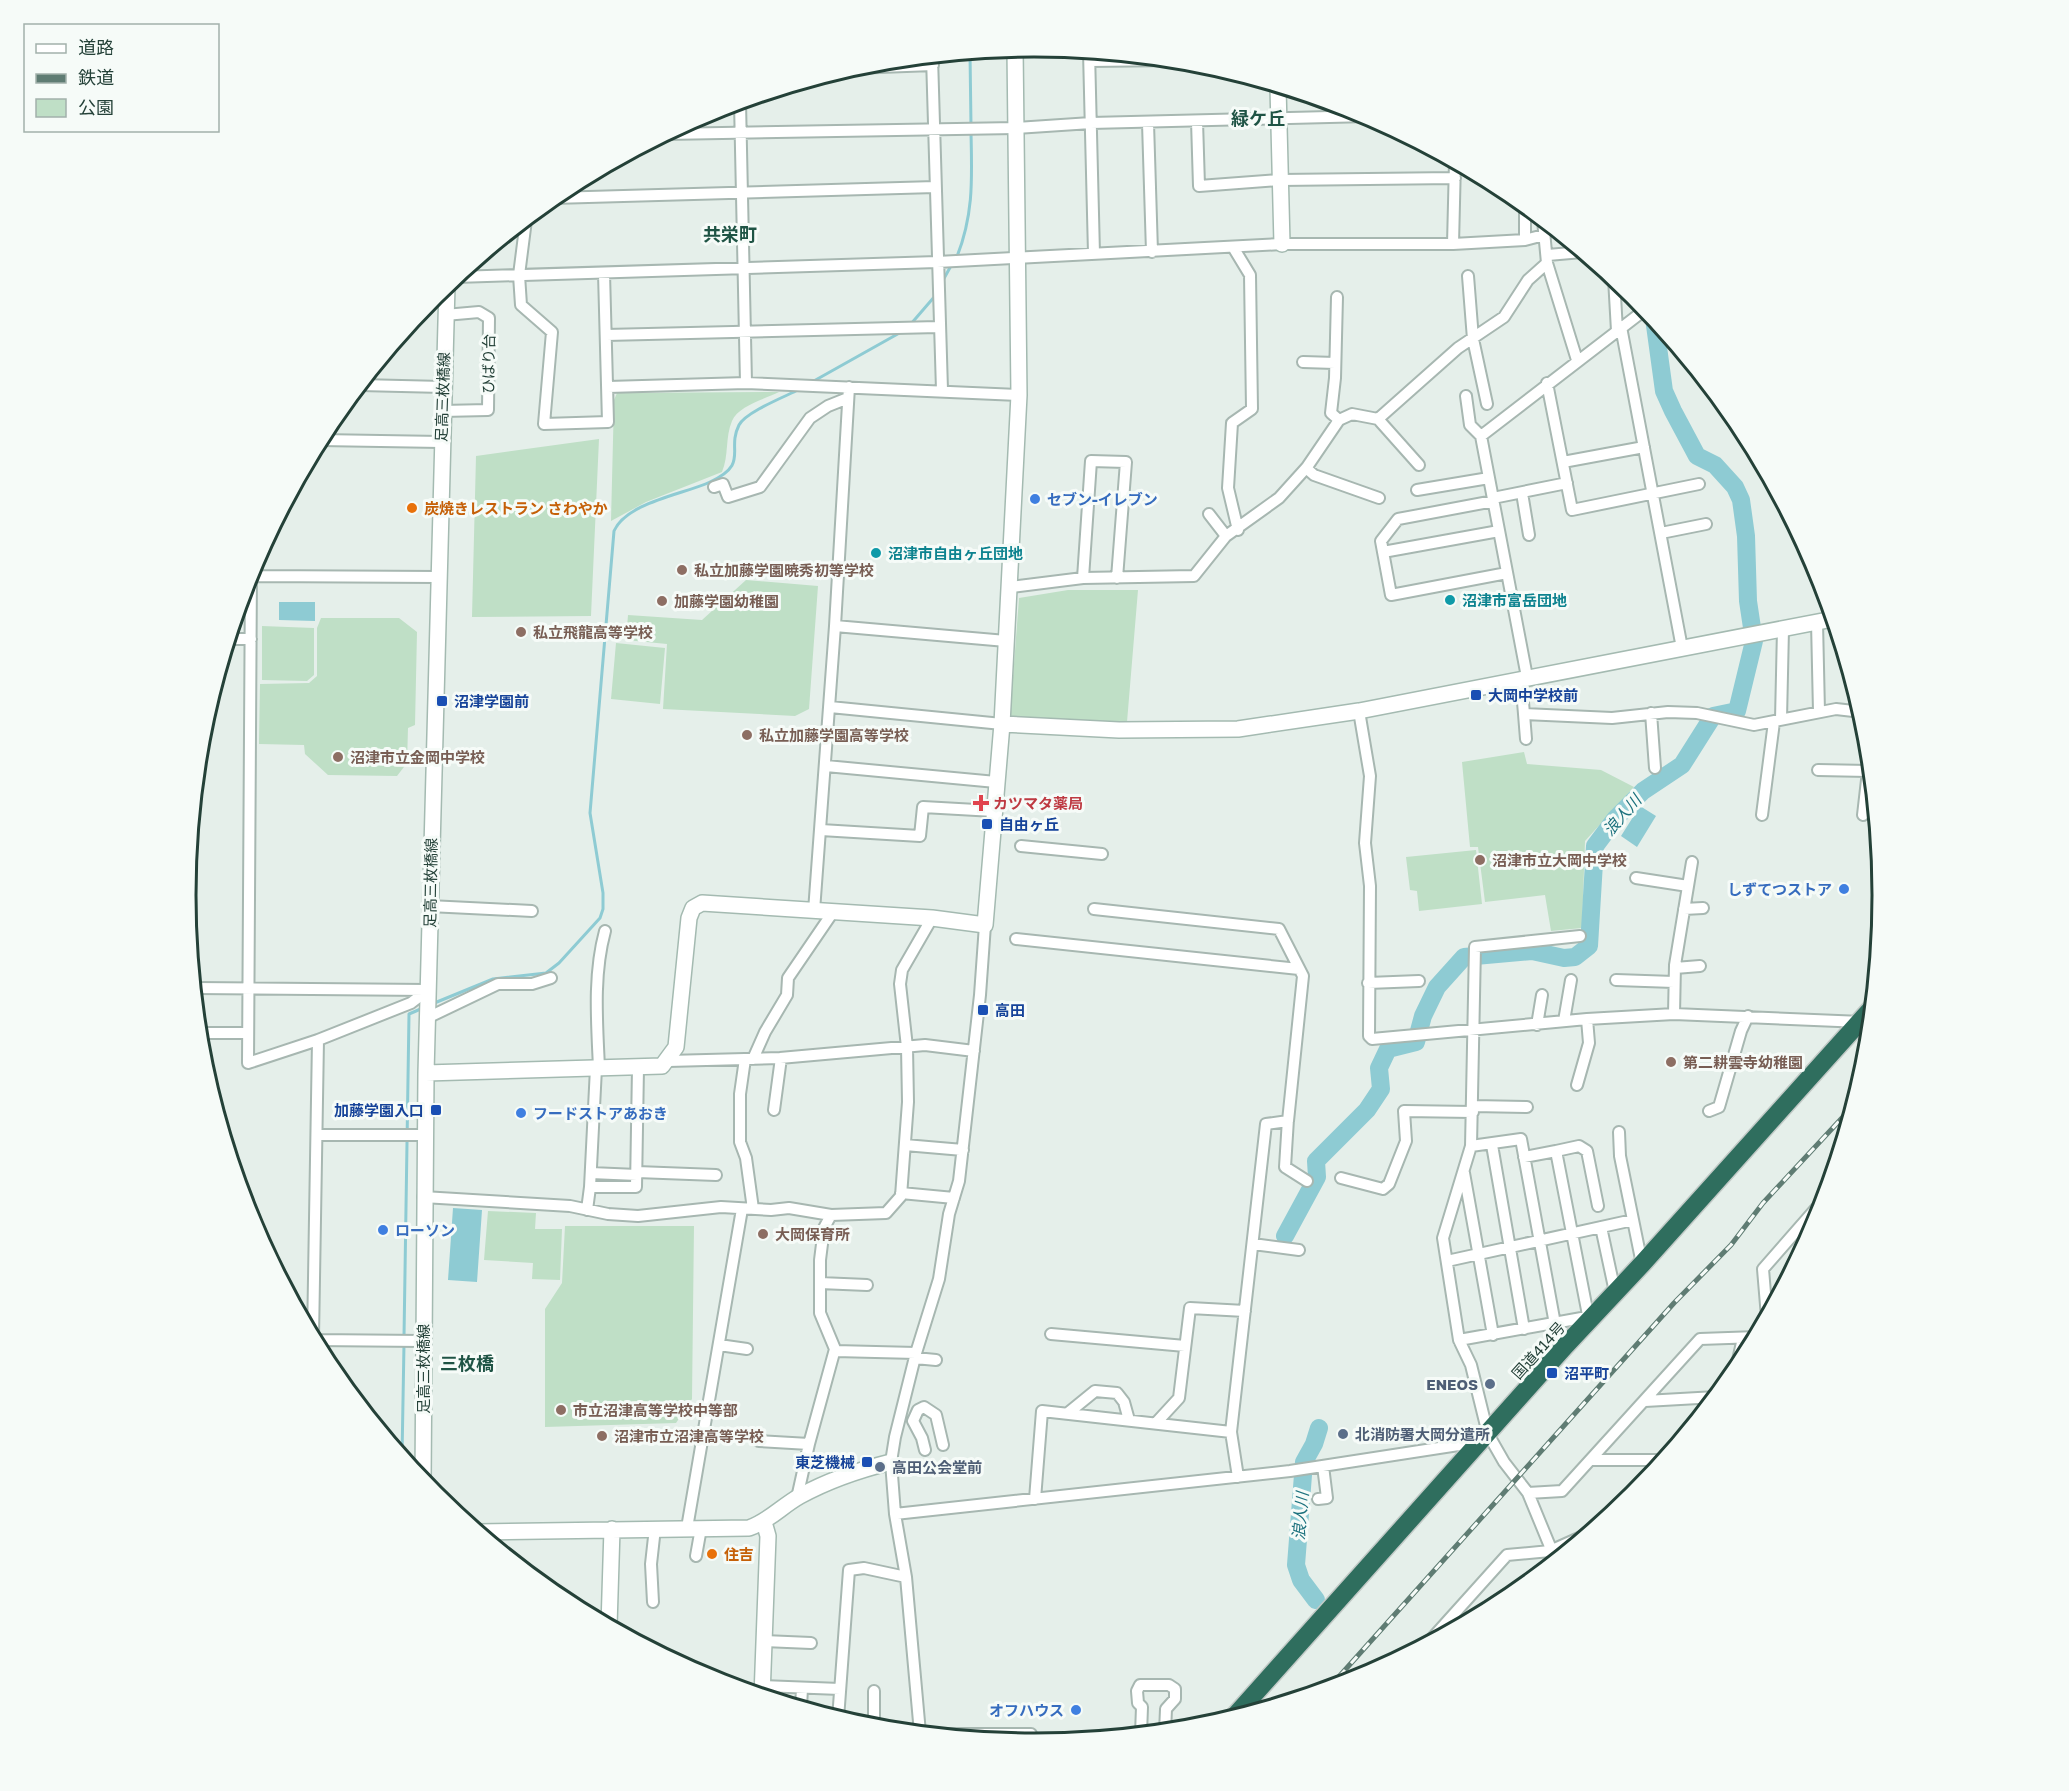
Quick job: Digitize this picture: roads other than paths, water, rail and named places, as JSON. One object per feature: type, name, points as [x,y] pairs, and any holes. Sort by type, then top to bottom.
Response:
[{"type":"highway","name":"国道414号","points":[[1243,1707],[1485,1438],[1588,1318],[1642,1264],[1863,1023]]},
{"type":"street","points":[[919,1726],[906,1577],[895,1514],[891,1462],[916,1355],[939,1279],[959,1181],[974,1051],[1002,724],[1011,586],[1019,395],[1015,58]]},
{"type":"street","points":[[1089,59],[1094,254]]},
{"type":"street","points":[[932,63],[938,327],[942,390]]},
{"type":"street","points":[[1278,94],[1282,244]]},
{"type":"street","points":[[740,111],[746,383]]},
{"type":"street","points":[[685,134],[1016,128],[1091,123],[1344,117]]},
{"type":"street","points":[[1197,121],[1199,186],[1280,180],[1455,178]]},
{"type":"street","points":[[1148,123],[1152,252]]},
{"type":"street","points":[[1453,244],[1455,170]]},
{"type":"street","points":[[570,198],[935,187]]},
{"type":"street","points":[[1525,216],[1525,240]]},
{"type":"street","points":[[525,229],[519,275],[521,305],[552,332],[544,424],[608,422],[604,273]]},
{"type":"street","points":[[1544,229],[1548,259],[1577,360]]},
{"type":"street","points":[[470,277],[744,270],[1282,244],[1453,244],[1525,240],[1544,235]]},
{"type":"street","points":[[1233,247],[1250,275],[1252,410],[1232,423],[1228,488],[1238,530]]},
{"type":"street","points":[[1378,419],[1458,348],[1504,317],[1528,280],[1548,259],[1574,254]]},
{"type":"street","points":[[1468,276],[1473,339],[1487,404]]},
{"type":"street","points":[[1615,292],[1619,329],[1682,648]]},
{"type":"street","points":[[1337,297],[1335,363],[1330,413],[1339,420]]},
{"type":"street","name":"足高三枚橋線","points":[[423,1468],[423,1197],[420,1135],[426,1073],[446,299]]},
{"type":"street","name":"ひばり台","points":[[442,411],[488,410],[489,318],[479,312],[445,315]]},
{"type":"street","points":[[1481,436],[1638,315]]},
{"type":"street","points":[[606,335],[938,327]]},
{"type":"street","points":[[1303,362],[1335,363]]},
{"type":"street","points":[[608,387],[746,383],[848,393],[942,390],[1019,395]]},
{"type":"street","points":[[1548,383],[1572,510],[1699,484]]},
{"type":"street","points":[[368,386],[443,387]]},
{"type":"street","points":[[714,487],[723,484],[728,497],[760,487],[810,418],[848,393]]},
{"type":"street","points":[[814,911],[830,707],[848,393]]},
{"type":"street","points":[[1466,396],[1470,425],[1481,436],[1507,573],[1524,677],[1526,739]]},
{"type":"street","points":[[1011,586],[1083,578],[1194,576],[1226,536],[1238,530],[1279,498],[1306,468],[1339,420],[1352,414],[1378,419],[1419,465]]},
{"type":"street","points":[[331,440],[441,442]]},
{"type":"street","points":[[1563,462],[1644,447]]},
{"type":"street","points":[[1083,578],[1091,461],[1126,462],[1117,578]]},
{"type":"street","points":[[1306,468],[1314,475],[1379,498]]},
{"type":"street","points":[[1418,490],[1489,477]]},
{"type":"street","points":[[1507,573],[1391,595],[1381,541],[1398,519],[1567,483]]},
{"type":"street","points":[[1522,493],[1529,536]]},
{"type":"street","points":[[1209,514],[1226,536]]},
{"type":"street","points":[[1660,533],[1706,524]]},
{"type":"street","points":[[1383,552],[1499,531]]},
{"type":"street","points":[[260,574],[438,577]]},
{"type":"street","points":[[250,599],[248,1063],[318,1040],[428,995]]},
{"type":"street","points":[[830,707],[1002,724],[1196,731],[1238,729],[1359,711],[1524,677],[1827,620]]},
{"type":"street","points":[[1817,622],[1819,712]]},
{"type":"street","points":[[835,626],[1006,641]]},
{"type":"street","points":[[1762,815],[1778,721],[1783,629]]},
{"type":"street","points":[[236,639],[251,639]]},
{"type":"street","points":[[1524,714],[1612,718],[1651,713],[1712,717],[1754,726],[1836,709],[1852,711]]},
{"type":"street","points":[[1359,711],[1370,776],[1365,843],[1370,886],[1368,982],[1369,1036],[1372,1039],[1587,1019],[1674,1014],[1863,1021]]},
{"type":"street","points":[[1651,713],[1655,768]]},
{"type":"street","points":[[826,766],[996,782]]},
{"type":"street","points":[[1818,770],[1863,771]]},
{"type":"street","points":[[1863,815],[1866,790]]},
{"type":"street","points":[[821,830],[920,836],[923,807],[994,811]]},
{"type":"street","points":[[1021,846],[1102,854]]},
{"type":"street","points":[[1674,1014],[1675,969],[1692,862]]},
{"type":"street","points":[[1636,879],[1688,886]]},
{"type":"street","points":[[426,1073],[662,1066],[668,1061],[676,1047],[690,918],[693,908],[702,903],[932,918],[985,925]]},
{"type":"street","points":[[429,906],[532,911]]},
{"type":"street","points":[[1684,909],[1703,908]]},
{"type":"street","points":[[1094,909],[1279,929],[1303,976],[1285,1167],[1306,1181]]},
{"type":"street","points":[[696,1556],[694,1528],[719,1345],[748,1209],[746,1158],[740,1142],[741,1094],[749,1059],[787,995],[788,978],[833,912]]},
{"type":"street","points":[[423,1197],[570,1206],[638,1216],[721,1207],[789,1208],[831,1215],[886,1213],[901,1193],[908,1102],[907,1047],[902,1014],[902,970],[932,918]]},
{"type":"street","points":[[587,1210],[598,1068],[598,954],[605,931]]},
{"type":"street","points":[[1553,1555],[1528,1493],[1485,1438],[1471,1365],[1459,1340],[1443,1238],[1472,1146],[1475,947],[1580,936]]},
{"type":"street","points":[[1016,939],[1299,969]]},
{"type":"street","points":[[1675,969],[1700,966]]},
{"type":"street","points":[[427,1018],[498,984],[532,984],[551,978]]},
{"type":"street","points":[[1564,1021],[1570,980]]},
{"type":"street","points":[[1616,980],[1674,982]]},
{"type":"street","points":[[1368,982],[1419,981]]},
{"type":"street","points":[[201,988],[428,995]]},
{"type":"street","points":[[1537,1025],[1542,995]]},
{"type":"street","points":[[1709,1111],[1719,1107],[1741,1031],[1748,1016]]},
{"type":"street","points":[[1577,1085],[1589,1043],[1587,1019]]},
{"type":"street","points":[[208,1033],[248,1033]]},
{"type":"street","points":[[313,1323],[318,1040]]},
{"type":"street","points":[[668,1061],[781,1058],[925,1045],[974,1051]]},
{"type":"street","points":[[774,1110],[781,1058]]},
{"type":"street","points":[[590,1187],[636,1187],[638,1068]]},
{"type":"street","points":[[1341,1178],[1383,1189],[1389,1184],[1406,1141],[1404,1111],[1527,1107]]},
{"type":"street","points":[[1238,1477],[1231,1432],[1266,1124],[1288,1121],[1288,1119]]},
{"type":"street","points":[[1618,1132],[1642,1264]]},
{"type":"street","points":[[317,1135],[420,1135]]},
{"type":"street","points":[[1472,1146],[1492,1145],[1521,1139],[1555,1324],[1566,1344]]},
{"type":"street","points":[[905,1145],[963,1150]]},
{"type":"street","points":[[1492,1145],[1524,1329]]},
{"type":"street","points":[[1524,1157],[1579,1146],[1587,1151],[1598,1206]]},
{"type":"street","points":[[1459,1340],[1588,1318],[1556,1151]]},
{"type":"street","points":[[1463,1170],[1493,1335]]},
{"type":"street","points":[[591,1173],[716,1175]]},
{"type":"street","points":[[901,1193],[954,1198]]},
{"type":"street","points":[[797,1498],[808,1444],[835,1351],[820,1313],[824,1228],[831,1215]]},
{"type":"street","points":[[1766,1305],[1763,1269],[1809,1217]]},
{"type":"street","points":[[1447,1261],[1478,1252],[1633,1220]]},
{"type":"street","points":[[1601,1227],[1615,1292]]},
{"type":"street","points":[[1253,1244],[1299,1250]]},
{"type":"street","points":[[820,1283],[867,1285]]},
{"type":"street","points":[[1156,1423],[1179,1398],[1190,1308],[1245,1311]]},
{"type":"street","points":[[1051,1334],[1185,1346]]},
{"type":"street","points":[[1741,1346],[1743,1338]]},
{"type":"street","points":[[1528,1493],[1562,1491],[1700,1339],[1747,1338]]},
{"type":"street","points":[[323,1339],[423,1341]]},
{"type":"street","points":[[719,1345],[747,1349]]},
{"type":"street","points":[[835,1351],[916,1355],[936,1360]]},
{"type":"street","points":[[1068,1413],[1095,1391],[1117,1393],[1124,1402],[1129,1420]]},
{"type":"street","points":[[1645,1401],[1707,1397]]},
{"type":"street","points":[[925,1450],[922,1438],[913,1421],[918,1410],[924,1407],[936,1415],[943,1445]]},
{"type":"street","points":[[1035,1499],[1042,1411],[1231,1432]]},
{"type":"street","points":[[895,1514],[1304,1469],[1485,1438]]},
{"type":"street","points":[[759,1441],[808,1444]]},
{"type":"street","points":[[1591,1460],[1653,1461]]},
{"type":"street","points":[[489,1532],[749,1528],[765,1522],[797,1498],[840,1477],[891,1462]]},
{"type":"street","points":[[1318,1499],[1327,1497],[1323,1466]]},
{"type":"street","points":[[762,1689],[768,1536],[765,1522]]},
{"type":"street","points":[[653,1602],[651,1564],[655,1528]]},
{"type":"street","points":[[609,1618],[612,1529]]},
{"type":"street","points":[[1440,1629],[1507,1555],[1551,1556]]},
{"type":"street","points":[[839,1710],[849,1570],[864,1568],[906,1577]]},
{"type":"street","points":[[764,1641],[811,1643]]},
{"type":"street","points":[[1141,1727],[1142,1707],[1138,1703],[1137,1690],[1140,1685],[1169,1685],[1175,1689],[1175,1699],[1166,1709],[1165,1723]]},
{"type":"street","points":[[767,1691],[802,1688],[840,1689]]},
{"type":"street","points":[[801,1700],[802,1688]]},
{"type":"street","points":[[874,1691],[874,1718]]},
{"type":"water","points":[[279,602],[315,602],[315,621],[279,620]]},
{"type":"water","points":[[1640,806],[1656,816],[1637,847],[1621,836]]},
{"type":"water","points":[[453,1208],[482,1210],[477,1282],[448,1280]]},
{"type":"waterway","points":[[970,60],[971,126]]},
{"type":"waterway","points":[[956,259],[969,212],[971,133]]},
{"type":"waterway","points":[[942,282],[952,264]]},
{"type":"waterway","points":[[910,325],[935,296]]},
{"type":"waterway","points":[[812,382],[903,331]]},
{"type":"waterway","name":"浪人川","points":[[1285,1236],[1317,1177],[1316,1161],[1367,1110],[1381,1089],[1379,1068],[1388,1049],[1416,1042],[1423,1016],[1437,987],[1464,957],[1532,951],[1564,958],[1575,957],[1589,946],[1595,846],[1616,818],[1643,791],[1682,765],[1713,716],[1737,711],[1754,641],[1748,601],[1746,536],[1741,500],[1735,487],[1715,465],[1697,456],[1673,411],[1664,391],[1656,334]]},
{"type":"waterway","points":[[432,1004],[493,979],[546,973],[559,963],[600,918],[603,909],[603,893],[590,813],[614,531],[621,521],[643,506],[710,482],[730,469],[735,456],[736,434],[743,420],[757,410],[798,390]]},
{"type":"waterway","points":[[404,1337],[409,1014],[423,1008]]},
{"type":"waterway","points":[[402,1446],[404,1344]]},
{"type":"waterway","name":"浪人川","points":[[1316,1600],[1301,1580],[1296,1565],[1304,1462],[1314,1444],[1319,1428]]},
{"type":"railway","points":[[1339,1676],[1674,1303],[1731,1245],[1763,1203],[1843,1117]]},
{"type":"place","name":"セブン-イレブン","points":[[1035,499]]},
{"type":"place","name":"炭焼きレストラン さわやか","points":[[412,508]]},
{"type":"place","name":"沼津市自由ヶ丘団地","points":[[876,553]]},
{"type":"place","name":"私立加藤学園暁秀初等学校","points":[[682,570]]},
{"type":"place","name":"沼津市富岳団地","points":[[1450,600]]},
{"type":"place","name":"加藤学園幼稚園","points":[[662,601]]},
{"type":"place","name":"私立飛龍高等学校","points":[[521,632]]},
{"type":"place","name":"大岡中学校前","points":[[1476,695]]},
{"type":"place","name":"沼津学園前","points":[[442,701]]},
{"type":"place","name":"私立加藤学園高等学校","points":[[747,735]]},
{"type":"place","name":"沼津市立金岡中学校","points":[[338,757]]},
{"type":"place","name":"カツマタ薬局","points":[[981,803]]},
{"type":"place","name":"自由ヶ丘","points":[[987,824]]},
{"type":"place","name":"沼津市立大岡中学校","points":[[1480,860]]},
{"type":"place","name":"しずてつストア","points":[[1844,889]]},
{"type":"place","name":"高田","points":[[983,1010]]},
{"type":"place","name":"第二耕雲寺幼稚園","points":[[1671,1062]]},
{"type":"place","name":"加藤学園入口","points":[[436,1110]]},
{"type":"place","name":"フードストアあおき","points":[[521,1113]]},
{"type":"place","name":"ローソン","points":[[383,1230]]},
{"type":"place","name":"大岡保育所","points":[[763,1234]]},
{"type":"place","name":"沼平町","points":[[1552,1373]]},
{"type":"place","name":"ENEOS","points":[[1490,1384]]},
{"type":"place","name":"市立沼津高等学校中等部","points":[[561,1410]]},
{"type":"place","name":"北消防署大岡分遣所","points":[[1343,1434]]},
{"type":"place","name":"沼津市立沼津高等学校","points":[[602,1436]]},
{"type":"place","name":"東芝機械","points":[[867,1462]]},
{"type":"place","name":"高田公会堂前","points":[[880,1467]]},
{"type":"place","name":"住吉","points":[[712,1554]]},
{"type":"place","name":"オフハウス","points":[[1076,1710]]},
{"type":"district","name":"緑ケ丘","points":[[1258,118]]},
{"type":"district","name":"共栄町","points":[[730,234]]},
{"type":"district","name":"三枚橋","points":[[467,1363]]}]
